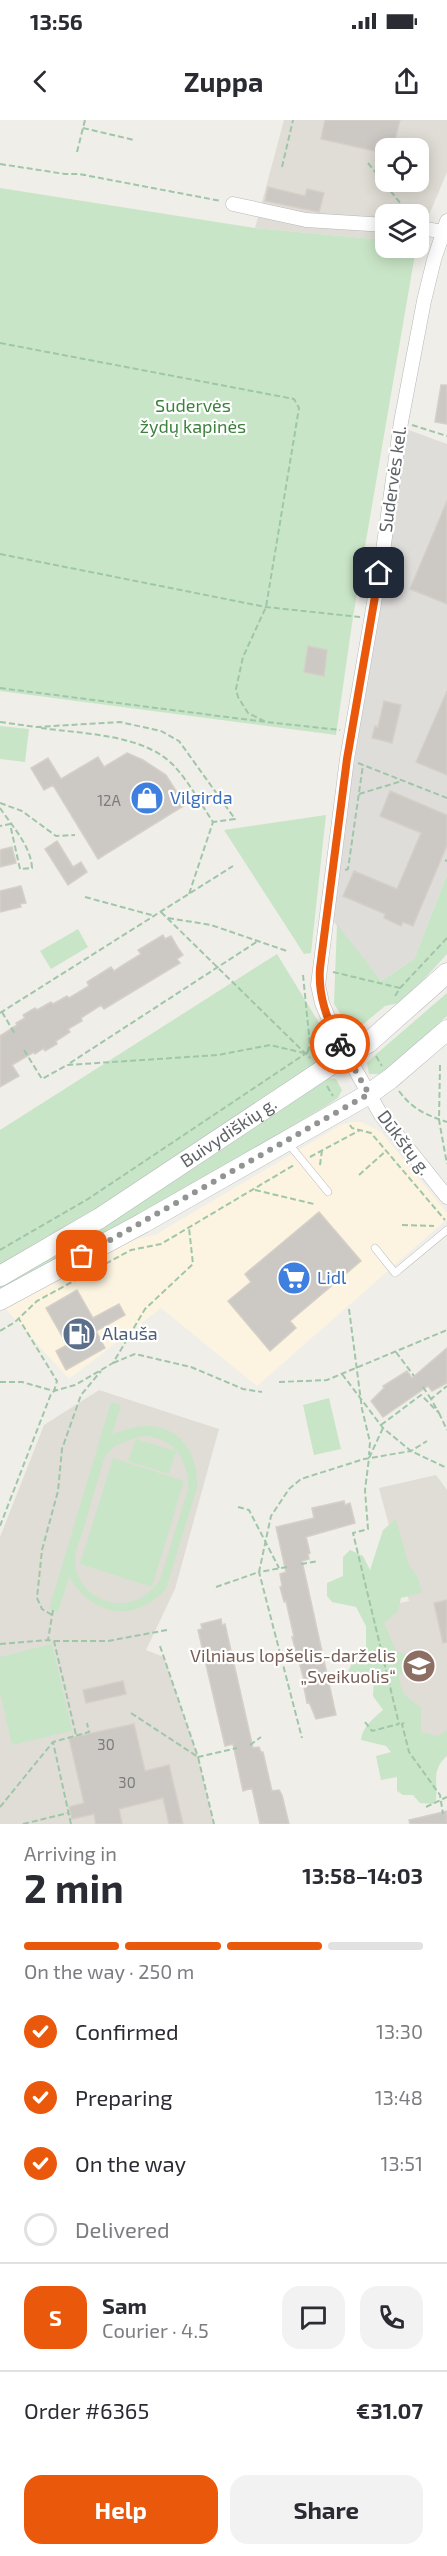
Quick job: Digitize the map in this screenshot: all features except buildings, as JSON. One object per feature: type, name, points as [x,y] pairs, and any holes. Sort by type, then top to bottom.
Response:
[{"type":"main road","name":"Buivydiškių g.","points":[[0,1276],[100,1218],[347,1054],[368,1043],[447,973]]},
{"type":"main road","name":"Buivydiškių g.","points":[[0,1300],[143,1223],[369,1094],[447,1030]]},
{"type":"street","points":[[233,204],[306,220],[375,224]]},
{"type":"street","points":[[429,227],[445,227]]},
{"type":"street","name":"Sudervės kel.","points":[[347,1054],[335,1034],[322,1003],[318,985],[320,968],[347,759],[402,422],[424,301],[445,227]]},
{"type":"street","name":"Dūkštų g.","points":[[347,1054],[369,1094],[407,1150],[447,1197]]},
{"type":"lane","points":[[286,1141],[328,1192]]},
{"type":"lane","points":[[375,1248],[395,1273],[447,1230]]},
{"type":"path","points":[[78,152],[85,120]]},
{"type":"path","points":[[282,167],[293,120]]},
{"type":"path","points":[[83,128],[134,140]]},
{"type":"path","points":[[368,163],[401,204]]},
{"type":"path","points":[[0,164],[79,174],[233,204]]},
{"type":"path","points":[[0,343],[294,399],[299,408],[266,607],[243,657],[236,689],[238,698],[249,712],[266,723]]},
{"type":"path","points":[[402,422],[447,436]]},
{"type":"path","points":[[0,554],[266,607],[371,619]]},
{"type":"path","points":[[0,688],[266,723],[352,731]]},
{"type":"path","points":[[0,722],[133,742],[160,754],[175,767],[213,822]]},
{"type":"path","points":[[36,727],[120,722],[161,731],[179,741],[235,819],[213,822]]},
{"type":"path","points":[[347,759],[447,798]]},
{"type":"path","points":[[358,794],[404,780]]},
{"type":"path","points":[[0,803],[22,811],[56,836],[75,835]]},
{"type":"path","points":[[0,808],[31,856],[32,868],[20,869],[10,824]]},
{"type":"path","points":[[189,894],[213,822]]},
{"type":"path","points":[[0,826],[10,824]]},
{"type":"path","points":[[15,1034],[1,1012],[233,866]]},
{"type":"path","points":[[85,897],[114,907],[154,916]]},
{"type":"path","points":[[161,912],[307,1053],[352,1128],[370,1133],[447,1222]]},
{"type":"path","points":[[168,918],[211,925],[287,951]]},
{"type":"path","points":[[320,968],[400,988],[447,938]]},
{"type":"path","points":[[24,1050],[42,1079],[258,941]]},
{"type":"path","points":[[0,1250],[88,1199],[307,1053],[310,1045],[303,975]]},
{"type":"path","points":[[67,1065],[218,1055],[270,1045],[307,1053]]},
{"type":"path","points":[[440,1065],[439,1120],[447,1164]]},
{"type":"path","points":[[403,1097],[422,1113],[447,1122]]},
{"type":"path","points":[[0,1331],[19,1319],[37,1301],[131,1250],[161,1244],[302,1161],[360,1130]]},
{"type":"path","points":[[359,1175],[386,1151]]},
{"type":"path","points":[[254,1190],[314,1204]]},
{"type":"path","points":[[402,1225],[433,1228],[444,1219]]},
{"type":"path","points":[[113,1363],[145,1308],[193,1264],[189,1228]]},
{"type":"path","points":[[349,1309],[361,1401],[370,1442],[364,1490],[368,1529],[353,1533],[409,1752],[440,1799],[443,1814]]},
{"type":"path","points":[[0,1526],[57,1381],[19,1319]]},
{"type":"path","points":[[279,1382],[327,1380],[447,1330]]},
{"type":"path","points":[[396,1352],[414,1376]]},
{"type":"path","points":[[0,1382],[22,1382],[54,1391],[75,1385],[104,1367],[135,1354],[191,1367],[243,1389],[262,1392]]},
{"type":"path","points":[[52,1615],[42,1609],[38,1598],[42,1550],[58,1491],[62,1449],[81,1395],[104,1367]]},
{"type":"path","points":[[342,1374],[382,1427],[411,1451],[447,1468]]},
{"type":"path","points":[[431,1399],[447,1386]]},
{"type":"path","points":[[423,1387],[447,1430]]},
{"type":"path","points":[[369,1458],[382,1427],[421,1395],[439,1413]]},
{"type":"path","points":[[302,1738],[259,1572],[271,1516],[289,1489],[302,1479],[369,1458],[411,1451],[427,1441]]},
{"type":"path","points":[[238,1507],[249,1510],[279,1569]]},
{"type":"path","points":[[301,1564],[318,1562]]},
{"type":"path","points":[[216,1587],[259,1572],[287,1567]]},
{"type":"path","points":[[48,1640],[53,1610]]},
{"type":"path","points":[[0,1644],[48,1640],[108,1641],[167,1630]]},
{"type":"path","points":[[54,1641],[76,1735]]},
{"type":"path","points":[[160,1646],[198,1757],[214,1824]]},
{"type":"path","points":[[131,1713],[198,1757],[237,1748]]},
{"type":"path","points":[[365,1722],[372,1731],[402,1724]]},
{"type":"path","points":[[0,1807],[53,1742],[89,1732],[87,1723]]},
{"type":"path","points":[[250,1745],[261,1737]]},
{"type":"path","points":[[53,1742],[71,1824]]},
{"type":"path","points":[[426,1808],[447,1797]]},
{"type":"path","points":[[23,1824],[68,1813]]},
{"type":"shaded area","points":[[284,120],[447,120],[447,172],[429,215],[429,204],[375,204],[375,239],[255,228]]},
{"type":"shaded area","points":[[406,429],[447,444],[447,875],[414,959],[381,981],[330,917]]},
{"type":"shaded area","points":[[361,1122],[381,1132],[447,1213],[447,1219],[257,1386],[161,1308],[69,1379],[5,1308],[132,1240],[155,1235],[341,1125]]},
{"type":"shaded area","points":[[99,1390],[219,1429],[175,1589],[146,1650],[164,1657],[198,1757],[214,1824],[0,1824],[0,1537],[44,1425]]},
{"type":"shaded area","name":"Vilniaus lopšelis-darželis „Sveikuolis“","points":[[436,1475],[447,1490],[447,1740],[411,1749],[376,1608],[409,1601],[379,1488]]},
{"type":"green space","name":"Sudervės žydų kapinės","points":[[0,188],[255,228],[375,239],[375,258],[414,258],[353,617],[336,735],[0,691]]},
{"type":"green space","points":[[0,726],[29,729],[25,762],[0,759]]},
{"type":"green space","points":[[326,815],[311,953],[304,954],[224,830]]},
{"type":"green space","points":[[447,875],[447,954],[403,1002],[385,1006],[360,1027],[350,1028],[334,1004],[337,924],[381,981],[414,959]]},
{"type":"green space","points":[[78,929],[88,947],[51,969],[40,951]]},
{"type":"green space","points":[[277,954],[324,1031],[328,1043],[322,1060],[114,1200],[0,1267],[0,1130]]},
{"type":"green space","points":[[447,993],[447,1016],[380,1074],[369,1074],[367,1063]]},
{"type":"green space","points":[[327,1078],[336,1079],[342,1090],[338,1098],[329,1104],[144,1214],[0,1291],[0,1285]]},
{"type":"green space","points":[[329,1398],[341,1449],[314,1455],[303,1405]]},
{"type":"green space","points":[[111,1402],[121,1405],[112,1435],[129,1428],[145,1426],[173,1433],[191,1454],[196,1470],[197,1488],[166,1589],[154,1600],[141,1607],[128,1611],[115,1611],[90,1600],[78,1590],[69,1577],[58,1612],[49,1609]],"holes":[[[142,1436],[153,1437],[170,1445],[182,1459],[186,1468],[188,1489],[160,1580],[147,1594],[136,1600],[124,1603],[109,1602],[94,1595],[82,1583],[76,1568],[77,1548],[105,1456],[116,1445]]]},
{"type":"green space","points":[[136,1439],[176,1451],[169,1474],[128,1461]]},
{"type":"green space","points":[[113,1458],[184,1481],[152,1587],[80,1564]]},
{"type":"green space","points":[[396,1519],[409,1565],[418,1578],[422,1593],[401,1598],[398,1611],[384,1623],[396,1651],[408,1655],[413,1668],[399,1675],[405,1694],[421,1707],[421,1732],[438,1736],[447,1730],[447,1756],[438,1767],[435,1804],[420,1803],[413,1795],[403,1795],[397,1791],[397,1777],[381,1780],[376,1756],[391,1752],[386,1746],[361,1740],[366,1727],[383,1710],[373,1696],[374,1675],[363,1672],[351,1678],[348,1672],[352,1663],[366,1662],[366,1626],[356,1607],[332,1602],[327,1596],[327,1583],[343,1576],[343,1557],[350,1550],[363,1556],[370,1570],[383,1530]]},
{"type":"green space","points":[[52,1644],[72,1731],[12,1745],[0,1693],[0,1657]]},
{"type":"way so far","points":[[82,1256],[369,1094],[340,1044]]},
{"type":"place","name":"Vilgirda","points":[[147,798]]},
{"type":"place","name":"Lidl","points":[[294,1278]]},
{"type":"place","name":"Alauša","points":[[79,1334]]},
{"type":"place","name":"Vilniaus lopšelis-darželis „Sveikuolis“","points":[[419,1666]]},
{"type":"route","points":[[340,1044],[322,1003],[318,985],[347,759],[379,573]]}]
